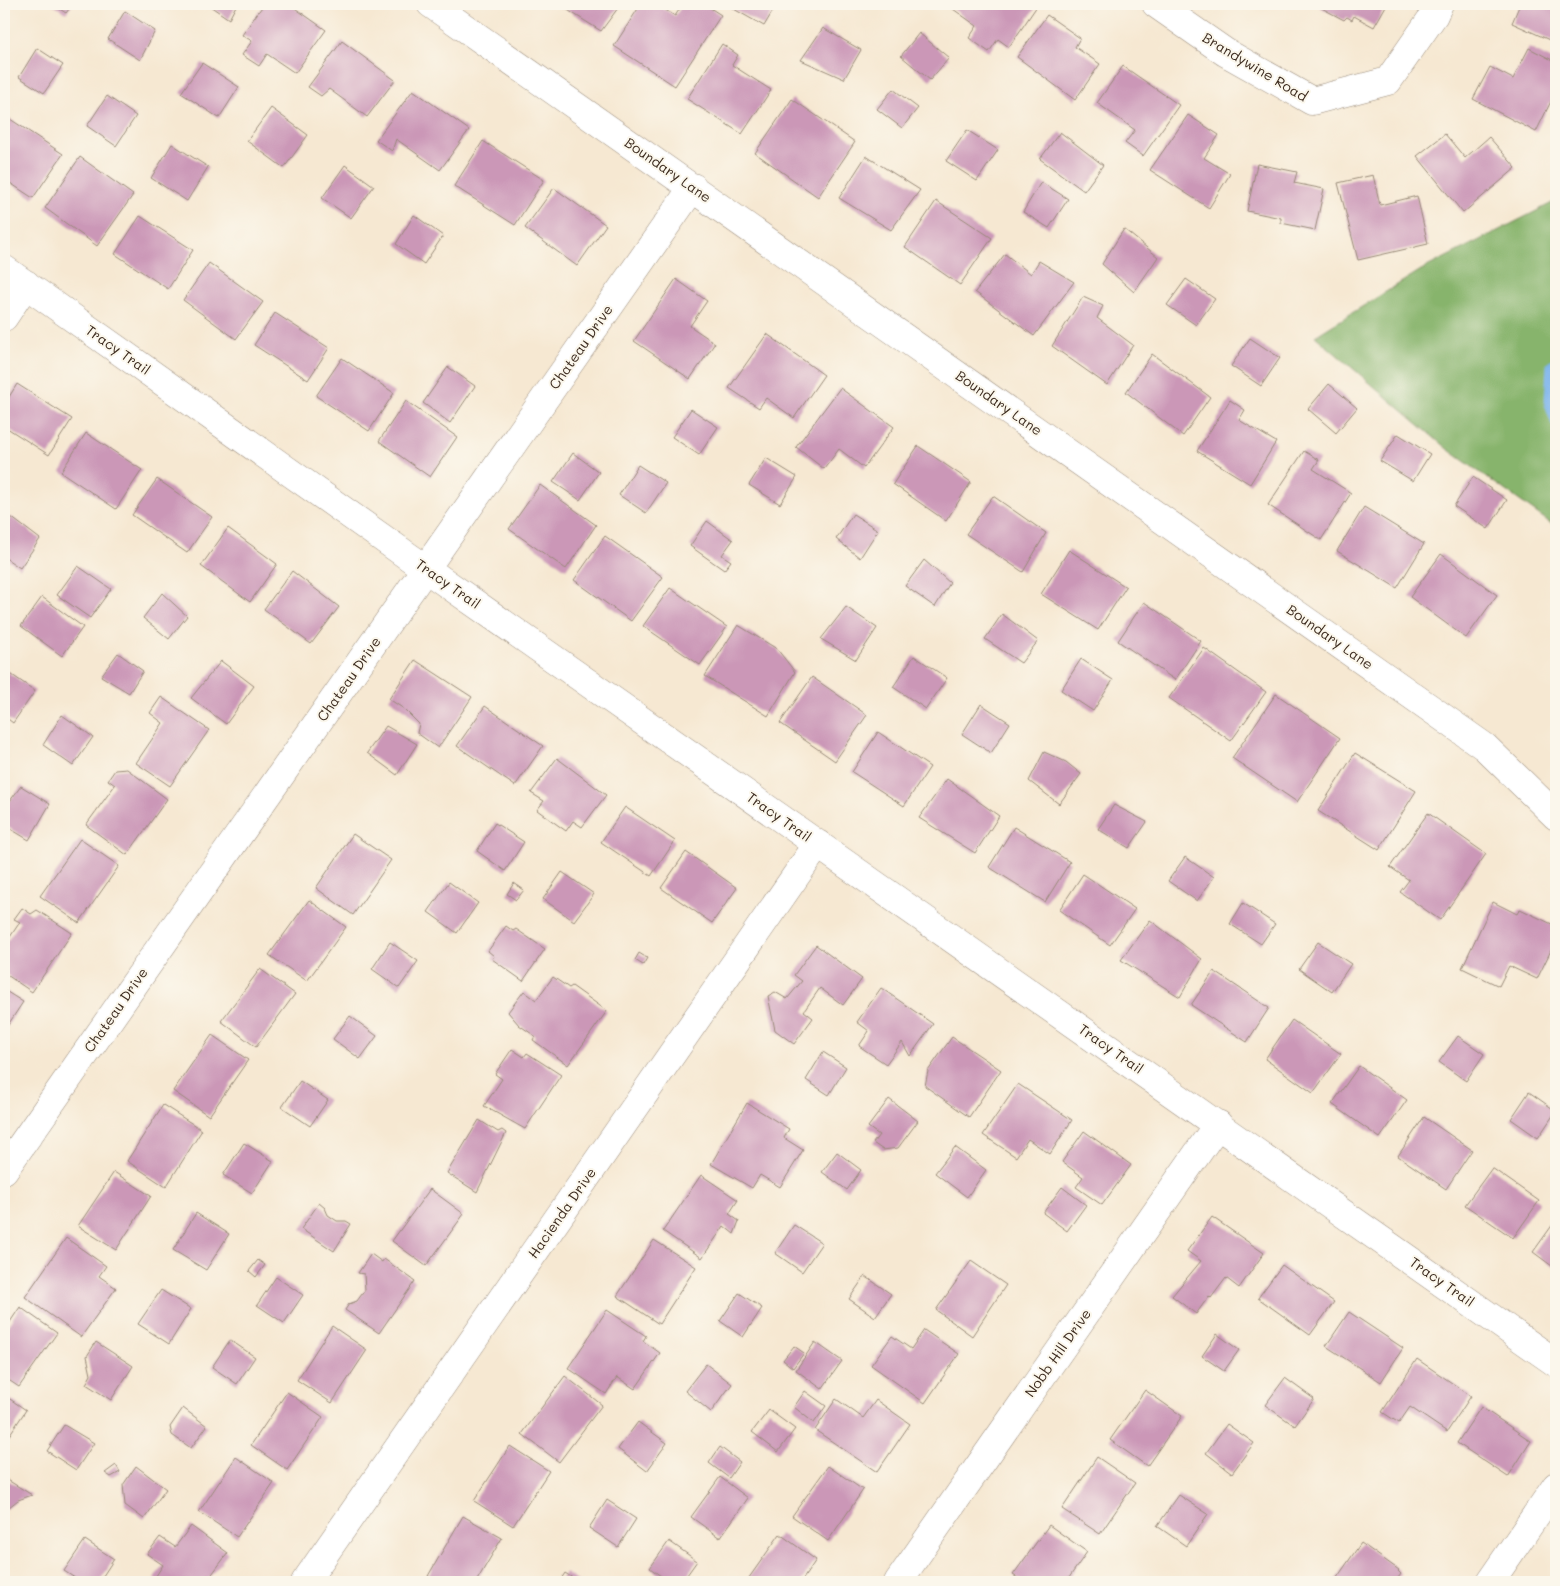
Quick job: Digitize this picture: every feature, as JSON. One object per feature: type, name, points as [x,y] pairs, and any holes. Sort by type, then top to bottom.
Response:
[{"type":"street","name":"Boundary Lane","points":[[431,4],[694,187],[1485,746],[1556,816]]},
{"type":"street","name":"Brandywine Road","points":[[1156,4],[1224,52],[1312,101],[1388,81],[1434,15],[1439,4]]},
{"type":"street","name":"Chateau Drive","points":[[4,1170],[694,187]]},
{"type":"street","name":"Tracy Trail","points":[[4,269],[426,569],[1556,1363]]},
{"type":"street","points":[[4,317],[26,284]]},
{"type":"street","name":"Hacienda Drive","points":[[306,1582],[818,844]]},
{"type":"street","name":"Nobb Hill Drive","points":[[898,1582],[1218,1124]]},
{"type":"street","points":[[1490,1582],[1556,1486]]},
{"type":"green space","points":[[1556,201],[1556,527],[1446,448],[1315,336],[1421,270]]},
{"type":"building","points":[[52,4],[73,4],[66,13]]},
{"type":"building","points":[[207,4],[237,4],[229,19]]},
{"type":"building","points":[[264,4],[289,4],[326,30],[295,73],[267,54],[259,66],[242,55],[252,41],[242,35]]},
{"type":"building","points":[[558,4],[621,4],[601,31]]},
{"type":"building","points":[[641,4],[656,4],[675,16],[683,4],[704,4],[721,15],[675,86],[614,46]]},
{"type":"building","points":[[735,4],[777,4],[764,26],[732,8]]},
{"type":"building","points":[[956,4],[1033,4],[1037,6],[1009,47],[998,39],[989,52],[969,38],[977,26],[953,9]]},
{"type":"building","points":[[1314,4],[1387,4],[1374,27],[1354,16],[1352,20],[1347,17],[1344,20]]},
{"type":"building","points":[[1520,4],[1556,4],[1556,43],[1512,23]]},
{"type":"building","points":[[125,11],[155,31],[140,60],[108,39]]},
{"type":"building","points":[[1047,15],[1080,38],[1075,47],[1100,64],[1075,100],[1017,57]]},
{"type":"building","points":[[823,28],[861,50],[844,79],[801,60]]},
{"type":"building","points":[[919,33],[949,58],[930,80],[901,56]]},
{"type":"building","points":[[342,41],[395,80],[367,117],[329,89],[321,96],[308,87]]},
{"type":"building","points":[[722,44],[738,55],[732,65],[771,90],[742,134],[687,99]]},
{"type":"building","points":[[37,48],[63,65],[44,93],[19,77]]},
{"type":"building","points":[[1529,48],[1556,62],[1556,91],[1536,132],[1473,99],[1490,67],[1513,79]]},
{"type":"building","points":[[202,63],[239,87],[219,118],[181,93]]},
{"type":"building","points":[[1123,66],[1179,105],[1143,156],[1125,143],[1135,130],[1097,103]]},
{"type":"building","points":[[893,89],[918,108],[902,128],[877,109]]},
{"type":"building","points":[[413,90],[469,130],[440,170],[396,139],[392,151],[376,140]]},
{"type":"building","points":[[107,96],[136,116],[116,146],[87,126]]},
{"type":"building","points":[[792,99],[855,142],[818,197],[755,153]]},
{"type":"building","points":[[271,108],[308,135],[284,168],[247,141]]},
{"type":"building","points":[[4,115],[63,154],[33,198],[4,179]]},
{"type":"building","points":[[1188,115],[1219,135],[1204,158],[1230,174],[1209,208],[1150,170]]},
{"type":"building","points":[[967,130],[998,150],[977,181],[946,161]]},
{"type":"building","points":[[1060,132],[1103,165],[1084,191],[1040,159]]},
{"type":"building","points":[[1445,134],[1465,158],[1489,137],[1516,168],[1463,213],[1417,156]]},
{"type":"building","points":[[483,141],[544,180],[515,225],[454,186]]},
{"type":"building","points":[[172,144],[208,167],[187,201],[151,178]]},
{"type":"building","points":[[866,156],[920,190],[891,230],[839,198]]},
{"type":"building","points":[[80,157],[133,195],[97,246],[45,208]]},
{"type":"building","points":[[1257,164],[1297,172],[1294,183],[1324,189],[1315,230],[1281,223],[1281,218],[1247,211]]},
{"type":"building","points":[[345,165],[374,186],[351,218],[322,198]]},
{"type":"building","points":[[1373,175],[1380,205],[1417,196],[1428,244],[1358,260],[1338,183]]},
{"type":"building","points":[[1041,182],[1068,199],[1049,228],[1023,212]]},
{"type":"building","points":[[554,188],[606,225],[577,266],[525,228]]},
{"type":"building","points":[[936,201],[992,238],[960,285],[905,247]]},
{"type":"building","points":[[414,215],[443,236],[424,264],[396,244]]},
{"type":"building","points":[[140,216],[193,250],[168,289],[115,254]]},
{"type":"building","points":[[1124,229],[1158,257],[1134,292],[1102,264]]},
{"type":"building","points":[[1005,254],[1031,274],[1039,261],[1074,282],[1034,336],[975,292]]},
{"type":"building","points":[[209,263],[263,302],[236,339],[183,300]]},
{"type":"building","points":[[676,279],[707,301],[690,326],[715,343],[690,379],[634,341]]},
{"type":"building","points":[[1186,279],[1215,299],[1196,325],[1167,305]]},
{"type":"building","points":[[1083,297],[1103,306],[1097,318],[1133,345],[1107,385],[1052,346]]},
{"type":"building","points":[[275,313],[329,348],[308,380],[254,345]]},
{"type":"building","points":[[767,334],[824,375],[794,418],[766,398],[759,408],[729,388]]},
{"type":"building","points":[[1250,338],[1280,358],[1261,386],[1231,366]]},
{"type":"building","points":[[1152,354],[1210,397],[1183,436],[1126,392]]},
{"type":"building","points":[[342,358],[394,393],[369,431],[316,396]]},
{"type":"building","points":[[448,367],[475,386],[450,423],[423,403]]},
{"type":"building","points":[[17,384],[72,419],[49,455],[4,426],[4,405]]},
{"type":"building","points":[[1329,384],[1357,408],[1336,433],[1308,409]]},
{"type":"building","points":[[840,388],[894,427],[864,468],[839,449],[824,469],[796,447]]},
{"type":"building","points":[[1230,400],[1245,410],[1239,420],[1276,442],[1250,484],[1197,451]]},
{"type":"building","points":[[406,401],[457,437],[430,477],[379,441]]},
{"type":"building","points":[[691,409],[718,427],[699,455],[672,437]]},
{"type":"building","points":[[86,433],[142,470],[116,509],[61,472]]},
{"type":"building","points":[[1398,434],[1430,454],[1413,481],[1380,461]]},
{"type":"building","points":[[918,446],[971,482],[946,521],[893,484]]},
{"type":"building","points":[[1304,451],[1319,460],[1313,469],[1351,493],[1321,540],[1268,505]]},
{"type":"building","points":[[573,453],[599,472],[580,500],[553,482]]},
{"type":"building","points":[[766,458],[797,477],[780,504],[749,485]]},
{"type":"building","points":[[638,465],[666,483],[646,513],[619,495]]},
{"type":"building","points":[[1473,477],[1507,500],[1488,529],[1454,506]]},
{"type":"building","points":[[157,479],[212,517],[187,553],[132,515]]},
{"type":"building","points":[[540,485],[596,525],[566,569],[509,529]]},
{"type":"building","points":[[993,496],[1046,533],[1023,572],[966,534]]},
{"type":"building","points":[[1364,507],[1424,544],[1397,588],[1337,551]]},
{"type":"building","points":[[853,514],[878,530],[860,558],[836,539]]},
{"type":"building","points":[[11,517],[40,539],[20,568],[4,557],[4,527]]},
{"type":"building","points":[[707,521],[733,540],[722,555],[731,561],[724,570],[690,546]]},
{"type":"building","points":[[228,528],[277,564],[250,602],[201,566]]},
{"type":"building","points":[[605,536],[663,577],[631,621],[574,580]]},
{"type":"building","points":[[1069,550],[1126,587],[1098,630],[1041,594]]},
{"type":"building","points":[[1441,554],[1497,595],[1466,638],[1410,597]]},
{"type":"building","points":[[924,560],[950,583],[935,607],[905,586]]},
{"type":"building","points":[[78,566],[111,589],[90,618],[57,595]]},
{"type":"building","points":[[292,571],[339,607],[311,644],[264,609]]},
{"type":"building","points":[[670,588],[727,627],[700,665],[643,626]]},
{"type":"building","points":[[162,593],[187,616],[169,639],[143,618]]},
{"type":"building","points":[[42,597],[83,627],[62,656],[21,626]]},
{"type":"building","points":[[1144,602],[1201,641],[1175,680],[1118,641]]},
{"type":"building","points":[[846,607],[877,628],[856,660],[821,639]]},
{"type":"building","points":[[1002,614],[1038,641],[1021,663],[985,639]]},
{"type":"building","points":[[738,625],[777,649],[795,672],[768,716],[705,676]]},
{"type":"building","points":[[1204,648],[1266,692],[1231,741],[1169,698]]},
{"type":"building","points":[[118,653],[143,671],[129,693],[101,676]]},
{"type":"building","points":[[914,656],[947,678],[926,709],[893,687]]},
{"type":"building","points":[[1081,659],[1113,680],[1093,711],[1061,690]]},
{"type":"building","points":[[415,660],[472,697],[438,748],[417,733],[419,724],[404,709],[389,699]]},
{"type":"building","points":[[221,661],[254,686],[226,724],[191,698]]},
{"type":"building","points":[[5,670],[35,691],[13,723],[4,716]]},
{"type":"building","points":[[812,677],[867,715],[835,761],[780,723]]},
{"type":"building","points":[[1276,694],[1340,738],[1297,802],[1232,758]]},
{"type":"building","points":[[161,697],[209,730],[170,786],[136,763],[163,723],[150,713]]},
{"type":"building","points":[[981,704],[1010,723],[991,753],[962,734]]},
{"type":"building","points":[[485,706],[543,746],[515,786],[457,746]]},
{"type":"building","points":[[62,715],[93,737],[73,766],[43,745]]},
{"type":"building","points":[[386,726],[417,744],[397,775],[367,753]]},
{"type":"building","points":[[878,732],[930,767],[904,806],[852,772]]},
{"type":"building","points":[[1044,752],[1066,762],[1081,774],[1059,804],[1029,781]]},
{"type":"building","points":[[1355,753],[1416,791],[1379,850],[1318,811]]},
{"type":"building","points":[[557,758],[606,795],[582,827],[573,821],[566,831],[537,810],[544,801],[531,793]]},
{"type":"building","points":[[127,769],[167,799],[127,855],[86,825],[115,785],[108,780],[115,770]]},
{"type":"building","points":[[947,779],[999,816],[975,853],[919,818]]},
{"type":"building","points":[[21,786],[50,804],[29,840],[4,825],[4,809]]},
{"type":"building","points":[[1114,805],[1147,822],[1129,848],[1098,829]]},
{"type":"building","points":[[625,807],[675,841],[651,876],[601,842]]},
{"type":"building","points":[[1428,813],[1486,854],[1440,920],[1400,892],[1409,880],[1390,867]]},
{"type":"building","points":[[495,823],[524,842],[505,871],[477,851]]},
{"type":"building","points":[[1014,827],[1070,862],[1045,902],[989,867]]},
{"type":"building","points":[[353,834],[391,860],[353,915],[316,888]]},
{"type":"building","points":[[80,839],[119,866],[79,923],[40,896]]},
{"type":"building","points":[[686,852],[737,888],[712,923],[661,888]]},
{"type":"building","points":[[1185,857],[1214,877],[1197,901],[1168,881]]},
{"type":"building","points":[[562,872],[594,894],[574,921],[543,899]]},
{"type":"building","points":[[1083,874],[1135,909],[1110,945],[1059,910]]},
{"type":"building","points":[[449,882],[478,903],[457,933],[428,912]]},
{"type":"building","points":[[514,883],[524,890],[516,900],[507,894]]},
{"type":"building","points":[[309,900],[346,927],[307,981],[269,955]]},
{"type":"building","points":[[1493,902],[1517,914],[1520,909],[1556,926],[1556,940],[1537,979],[1509,966],[1499,986],[1462,968]]},
{"type":"building","points":[[1243,903],[1275,924],[1261,944],[1230,924]]},
{"type":"building","points":[[22,908],[31,914],[37,910],[72,933],[32,992],[4,973],[4,946],[20,922],[14,919]]},
{"type":"building","points":[[1150,920],[1202,959],[1180,997],[1121,960]]},
{"type":"building","points":[[506,926],[513,931],[516,929],[545,949],[523,981],[492,959],[494,956],[488,951]]},
{"type":"building","points":[[390,942],[418,961],[399,988],[372,969]]},
{"type":"building","points":[[1318,942],[1351,964],[1332,992],[1299,969]]},
{"type":"building","points":[[816,945],[862,979],[843,1005],[820,988],[804,1011],[813,1018],[794,1044],[775,1030],[768,996],[775,992],[787,999],[802,981],[794,975]]},
{"type":"building","points":[[639,953],[647,958],[643,965],[635,960]]},
{"type":"building","points":[[260,969],[295,994],[256,1047],[221,1021]]},
{"type":"building","points":[[1214,971],[1269,1008],[1247,1042],[1191,1005]]},
{"type":"building","points":[[553,977],[569,988],[572,986],[607,1011],[568,1065],[533,1040],[535,1036],[519,1025],[508,1012],[524,991],[536,1000]]},
{"type":"building","points":[[881,988],[933,1024],[910,1056],[902,1042],[886,1064],[859,1046],[869,1031],[857,1022]]},
{"type":"building","points":[[4,990],[23,1002],[4,1031]]},
{"type":"building","points":[[350,1016],[377,1036],[360,1059],[333,1039]]},
{"type":"building","points":[[1292,1020],[1341,1054],[1313,1093],[1265,1059]]},
{"type":"building","points":[[212,1035],[248,1060],[209,1116],[173,1091]]},
{"type":"building","points":[[1458,1036],[1484,1054],[1466,1081],[1439,1062]]},
{"type":"building","points":[[952,1037],[1001,1070],[969,1117],[925,1086],[928,1071]]},
{"type":"building","points":[[512,1049],[524,1057],[527,1053],[561,1075],[525,1129],[484,1106],[502,1079],[495,1074]]},
{"type":"building","points":[[823,1052],[846,1067],[829,1095],[806,1080]]},
{"type":"building","points":[[1359,1066],[1407,1100],[1380,1138],[1332,1104]]},
{"type":"building","points":[[300,1081],[328,1100],[310,1126],[282,1107]]},
{"type":"building","points":[[1018,1084],[1072,1120],[1050,1154],[1028,1139],[1016,1157],[983,1135]]},
{"type":"building","points":[[1529,1092],[1556,1111],[1538,1138],[1511,1119]]},
{"type":"building","points":[[889,1099],[918,1121],[898,1148],[883,1150],[873,1143],[879,1135],[868,1127]]},
{"type":"building","points":[[747,1103],[789,1129],[784,1138],[803,1150],[780,1187],[760,1175],[752,1188],[711,1164]]},
{"type":"building","points":[[163,1105],[202,1130],[166,1187],[127,1161]]},
{"type":"building","points":[[1424,1117],[1472,1150],[1446,1189],[1398,1156]]},
{"type":"building","points":[[479,1120],[498,1132],[502,1130],[506,1133],[477,1192],[447,1173]]},
{"type":"building","points":[[1084,1131],[1131,1165],[1102,1205],[1076,1187],[1083,1177],[1062,1162]]},
{"type":"building","points":[[244,1143],[273,1161],[252,1193],[223,1175]]},
{"type":"building","points":[[955,1147],[986,1170],[967,1197],[935,1173]]},
{"type":"building","points":[[837,1152],[861,1170],[847,1190],[822,1172]]},
{"type":"building","points":[[1492,1168],[1539,1201],[1513,1238],[1465,1205]]},
{"type":"building","points":[[114,1172],[151,1196],[116,1250],[78,1226]]},
{"type":"building","points":[[701,1175],[738,1200],[729,1214],[739,1221],[734,1234],[724,1226],[702,1258],[663,1231]]},
{"type":"building","points":[[1062,1187],[1086,1205],[1067,1231],[1043,1213]]},
{"type":"building","points":[[430,1189],[464,1214],[426,1266],[392,1241]]},
{"type":"building","points":[[319,1203],[325,1208],[328,1215],[337,1221],[346,1221],[351,1224],[334,1251],[301,1229]]},
{"type":"building","points":[[196,1213],[229,1234],[206,1270],[173,1250]]},
{"type":"building","points":[[1212,1217],[1264,1253],[1239,1288],[1226,1278],[1211,1298],[1209,1296],[1196,1314],[1172,1296],[1201,1261],[1187,1251]]},
{"type":"building","points":[[1556,1220],[1556,1269],[1533,1252]]},
{"type":"building","points":[[794,1225],[822,1243],[802,1272],[775,1253]]},
{"type":"building","points":[[66,1238],[106,1266],[99,1276],[116,1288],[81,1337],[25,1297]]},
{"type":"building","points":[[654,1240],[696,1267],[659,1324],[617,1296]]},
{"type":"building","points":[[371,1254],[382,1262],[384,1259],[415,1281],[379,1333],[345,1310],[349,1304],[357,1301],[365,1290],[364,1274],[358,1273]]},
{"type":"building","points":[[258,1260],[265,1265],[256,1277],[249,1271]]},
{"type":"building","points":[[971,1261],[1006,1285],[972,1336],[936,1310]]},
{"type":"building","points":[[1282,1265],[1334,1302],[1310,1335],[1258,1298]]},
{"type":"building","points":[[865,1276],[891,1294],[875,1317],[849,1299]]},
{"type":"building","points":[[276,1277],[303,1295],[284,1323],[257,1305]]},
{"type":"building","points":[[161,1290],[191,1309],[169,1344],[138,1324]]},
{"type":"building","points":[[739,1293],[762,1308],[743,1337],[720,1321]]},
{"type":"building","points":[[20,1307],[57,1333],[19,1387],[4,1377],[4,1331]]},
{"type":"building","points":[[607,1310],[646,1336],[643,1341],[660,1353],[635,1389],[617,1377],[606,1394],[568,1368]]},
{"type":"building","points":[[1349,1312],[1403,1348],[1381,1382],[1326,1346]]},
{"type":"building","points":[[332,1326],[367,1350],[332,1403],[297,1380]]},
{"type":"building","points":[[924,1330],[959,1354],[925,1403],[871,1365],[892,1336],[911,1349]]},
{"type":"building","points":[[1217,1334],[1239,1350],[1224,1371],[1202,1356]]},
{"type":"building","points":[[230,1340],[255,1357],[237,1384],[212,1367]]},
{"type":"building","points":[[96,1342],[133,1366],[111,1400],[86,1384],[91,1375],[87,1356]]},
{"type":"building","points":[[815,1342],[842,1361],[822,1389],[796,1370]]},
{"type":"building","points":[[794,1346],[804,1353],[793,1368],[783,1360]]},
{"type":"building","points":[[1417,1359],[1471,1396],[1447,1432],[1410,1407],[1399,1423],[1382,1412]]},
{"type":"building","points":[[706,1364],[732,1384],[711,1412],[685,1391]]},
{"type":"building","points":[[565,1376],[602,1405],[559,1462],[522,1434]]},
{"type":"building","points":[[1285,1378],[1314,1399],[1295,1426],[1265,1405]]},
{"type":"building","points":[[1145,1390],[1182,1416],[1147,1466],[1110,1440]]},
{"type":"building","points":[[805,1391],[826,1406],[814,1423],[794,1407]]},
{"type":"building","points":[[287,1392],[323,1417],[287,1470],[251,1445]]},
{"type":"building","points":[[4,1395],[26,1410],[8,1437],[4,1434]]},
{"type":"building","points":[[836,1399],[863,1418],[876,1400],[910,1424],[877,1472],[815,1430]]},
{"type":"building","points":[[1481,1407],[1531,1441],[1508,1477],[1457,1443]]},
{"type":"building","points":[[183,1408],[207,1426],[191,1448],[172,1435],[170,1427]]},
{"type":"building","points":[[769,1410],[795,1429],[778,1452],[752,1432]]},
{"type":"building","points":[[638,1422],[667,1443],[647,1471],[618,1449]]},
{"type":"building","points":[[1227,1424],[1254,1443],[1232,1473],[1206,1453]]},
{"type":"building","points":[[64,1425],[94,1443],[76,1470],[47,1451]]},
{"type":"building","points":[[510,1446],[549,1471],[513,1526],[474,1501]]},
{"type":"building","points":[[720,1447],[740,1462],[729,1478],[709,1463]]},
{"type":"building","points":[[236,1457],[274,1483],[237,1537],[199,1512]]},
{"type":"building","points":[[1097,1457],[1135,1483],[1100,1534],[1062,1509]]},
{"type":"building","points":[[116,1465],[120,1472],[111,1477],[105,1473]]},
{"type":"building","points":[[136,1466],[166,1489],[144,1519],[125,1505],[123,1485]]},
{"type":"building","points":[[828,1466],[863,1490],[828,1541],[792,1516]]},
{"type":"building","points":[[720,1477],[748,1498],[720,1538],[691,1517]]},
{"type":"building","points":[[6,1479],[32,1495],[18,1500],[4,1511]]},
{"type":"building","points":[[1179,1495],[1208,1514],[1186,1546],[1157,1526]]},
{"type":"building","points":[[607,1500],[636,1519],[618,1547],[589,1528]]},
{"type":"building","points":[[463,1516],[502,1538],[476,1582],[438,1582],[428,1576]]},
{"type":"building","points":[[1049,1525],[1087,1552],[1066,1582],[1024,1582],[1013,1575]]},
{"type":"building","points":[[191,1526],[228,1553],[206,1582],[159,1582],[154,1579],[163,1565],[147,1554],[160,1537],[175,1547]]},
{"type":"building","points":[[780,1534],[816,1560],[801,1582],[746,1582]]},
{"type":"building","points":[[85,1540],[114,1559],[99,1582],[81,1582],[64,1571]]},
{"type":"building","points":[[669,1541],[697,1561],[682,1582],[669,1582],[650,1568]]},
{"type":"building","points":[[1361,1543],[1399,1570],[1401,1574],[1395,1582],[1334,1582]]},
{"type":"building","points":[[565,1573],[579,1582],[559,1582]]},
{"type":"waterway","points":[[1556,361],[1551,366],[1549,404],[1556,424]]}]
